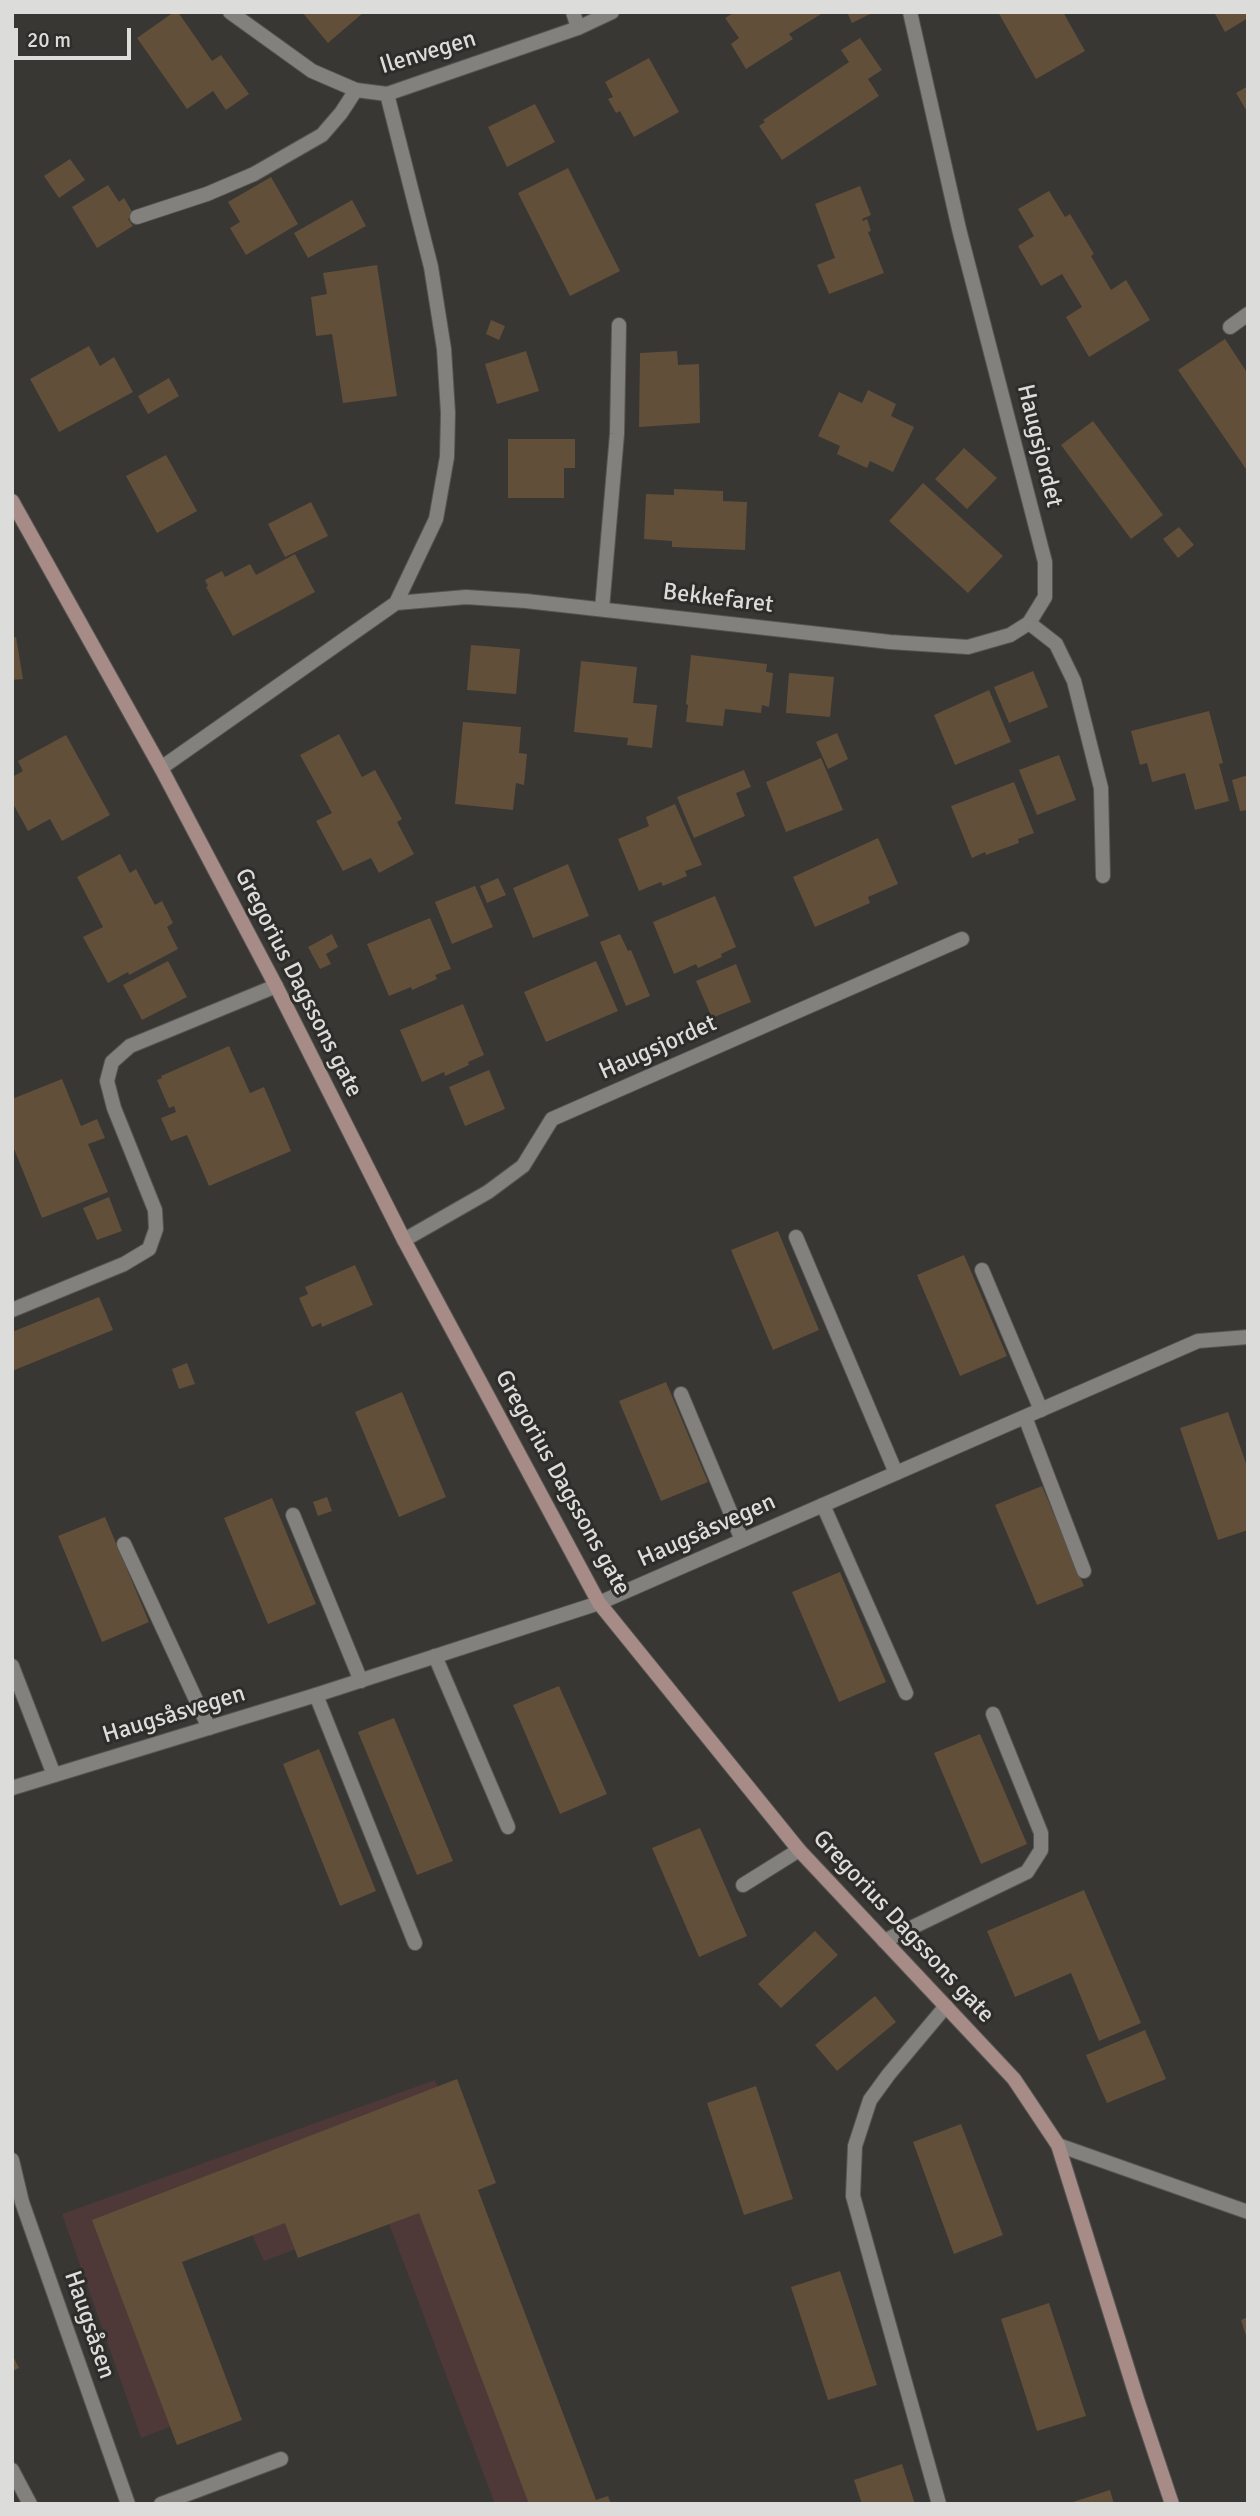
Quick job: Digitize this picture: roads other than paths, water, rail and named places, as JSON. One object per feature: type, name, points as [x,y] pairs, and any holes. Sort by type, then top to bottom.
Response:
[{"type":"street","name":"Ilenvegen","points":[[230,12],[243,17],[312,72],[356,90],[387,94],[578,28],[612,12]]},
{"type":"street","points":[[573,12],[578,28]]},
{"type":"street","name":"Haugsjordet","points":[[910,12],[960,229],[1045,562],[1045,597],[1029,623]]},
{"type":"street","points":[[137,217],[207,194],[254,174],[322,135],[356,90]]},
{"type":"street","points":[[161,768],[396,603],[436,519],[447,457],[448,413],[444,349],[431,267],[387,94]]},
{"type":"street","points":[[1230,327],[1248,314]]},
{"type":"street","points":[[602,609],[617,434],[619,325]]},
{"type":"street","name":"Gregorius Dagssons gate","points":[[12,501],[161,768],[276,986],[404,1240],[599,1603],[799,1850],[1014,2079],[1058,2145],[1172,2504]]},
{"type":"street","name":"Bekkefaret","points":[[396,603],[466,597],[968,648],[1010,635],[1029,623]]},
{"type":"street","points":[[1029,623],[1056,644],[1074,681],[1101,788],[1104,876]]},
{"type":"street","name":"Haugsjordet","points":[[404,1240],[488,1192],[523,1166],[552,1119],[962,939]]},
{"type":"street","points":[[12,1310],[124,1264],[149,1250],[156,1229],[155,1210],[114,1108],[107,1081],[111,1062],[130,1046],[276,986]]},
{"type":"street","points":[[796,1237],[896,1473]]},
{"type":"street","points":[[982,1270],[1041,1410]]},
{"type":"street","name":"Haugsåsvegen","points":[[12,1788],[361,1681],[599,1603],[1198,1341],[1248,1337]]},
{"type":"street","points":[[681,1394],[742,1540]]},
{"type":"street","points":[[1025,1417],[1084,1571]]},
{"type":"street","points":[[824,1505],[906,1693]]},
{"type":"street","points":[[293,1515],[361,1681]]},
{"type":"street","points":[[124,1544],[209,1728]]},
{"type":"street","points":[[435,1656],[508,1827]]},
{"type":"street","points":[[12,1666],[54,1775]]},
{"type":"street","points":[[316,1695],[415,1943]]},
{"type":"street","points":[[884,1941],[1027,1872],[1041,1850],[1041,1833],[993,1714]]},
{"type":"street","points":[[743,1885],[799,1850]]},
{"type":"street","points":[[939,2504],[853,2196],[855,2146],[870,2100],[946,2006]]},
{"type":"street","points":[[1058,2145],[1248,2212]]},
{"type":"street","name":"Haugsåsen","points":[[12,2160],[22,2202],[128,2504]]},
{"type":"street","points":[[161,2504],[281,2459]]},
{"type":"street","points":[[12,2470],[30,2504]]}]
